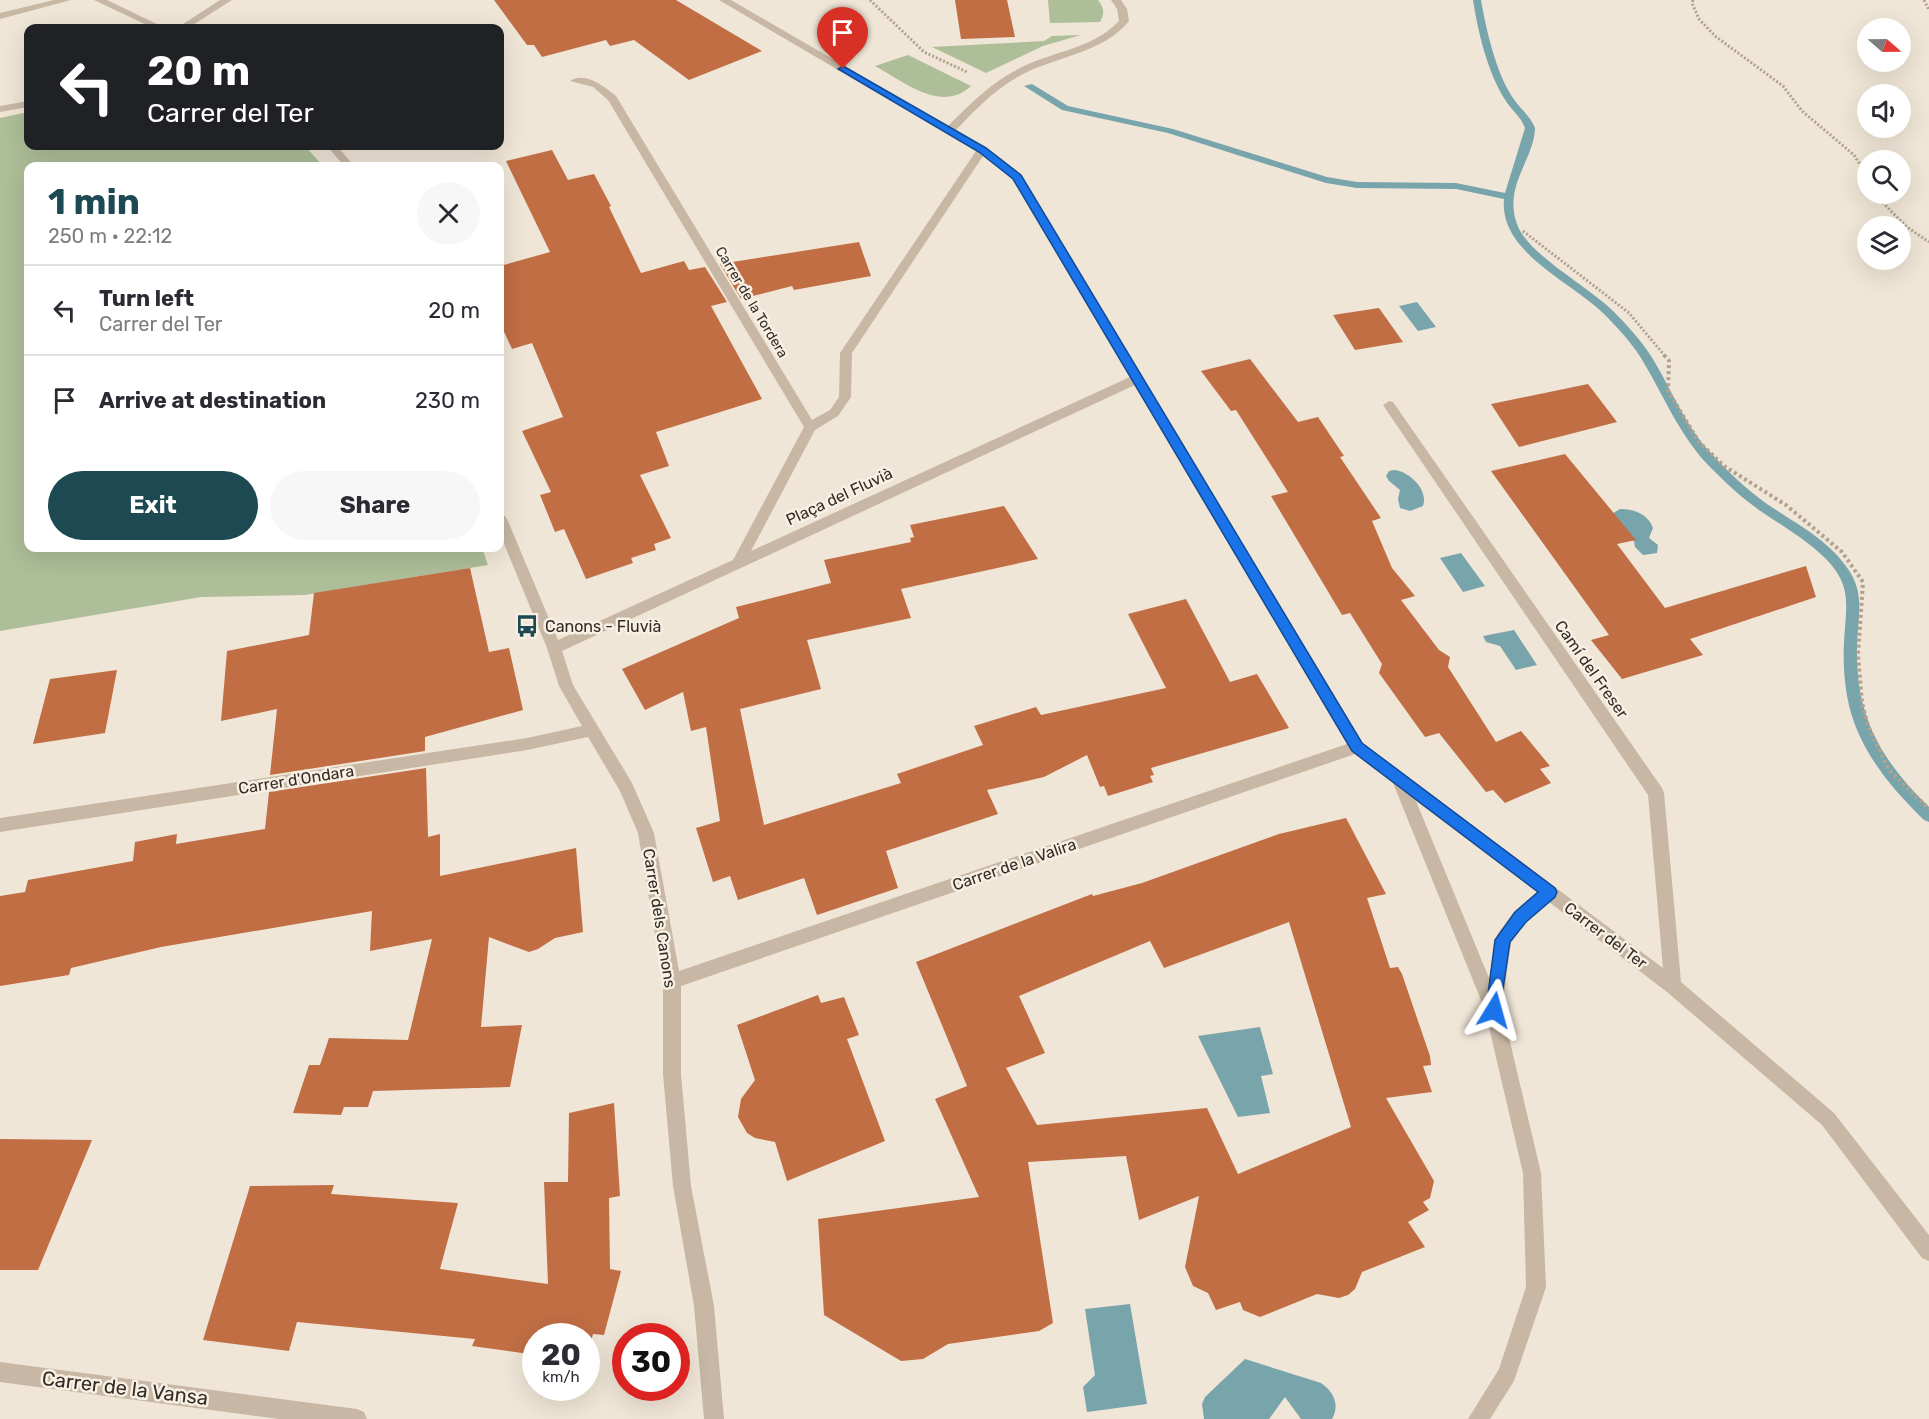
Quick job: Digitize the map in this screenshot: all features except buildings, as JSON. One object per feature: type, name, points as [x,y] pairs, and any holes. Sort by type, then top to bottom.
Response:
[{"type":"street","points":[[0,16],[66,0]]},
{"type":"street","points":[[99,0],[151,24]]},
{"type":"street","points":[[188,24],[227,0]]},
{"type":"street","name":"Carrer del Ter","points":[[724,0],[950,130],[982,150],[1017,177],[1139,378],[1357,747],[1673,986],[1828,1119],[1929,1251]]},
{"type":"street","points":[[950,130],[994,86],[1049,57],[1093,44],[1116,33],[1125,21],[1122,9],[1116,0]]},
{"type":"street","name":"Carrer de la Tordera","points":[[575,81],[596,84],[612,98],[810,427]]},
{"type":"street","points":[[0,109],[24,105]]},
{"type":"street","points":[[335,150],[346,162]]},
{"type":"street","points":[[739,561],[810,427],[834,413],[845,397],[846,353],[982,150]]},
{"type":"street","name":"Plaça del Fluvià","points":[[554,648],[1139,378]]},
{"type":"street","name":"Camí del Freser","points":[[1389,405],[1656,793],[1673,986]]},
{"type":"street","name":"Carrer dels Canons","points":[[504,529],[554,648],[566,686],[626,788],[646,833],[672,981],[672,1074],[681,1186],[705,1306],[714,1419]]},
{"type":"street","name":"Carrer d'Ondara","points":[[0,825],[527,744],[592,730]]},
{"type":"street","name":"Carrer de la Valira","points":[[672,981],[1357,747]]},
{"type":"street","points":[[1401,782],[1494,1010],[1532,1173],[1536,1287],[1507,1374],[1478,1419]]},
{"type":"street","points":[[1494,1010],[1503,940],[1520,917],[1549,892]]},
{"type":"street","name":"Carrer de la Vansa","points":[[0,1372],[357,1419]]},
{"type":"path","points":[[870,0],[924,52],[994,86]]},
{"type":"path","points":[[1693,0],[1692,3],[1699,19],[1715,36],[1783,86],[1802,111],[1857,160]]},
{"type":"path","points":[[1924,0],[1929,10]]},
{"type":"path","points":[[1884,204],[1906,227],[1929,242]]},
{"type":"path","points":[[1523,231],[1638,323],[1669,361],[1668,391],[1699,442],[1724,466],[1786,505],[1842,552],[1863,582],[1856,652],[1867,722],[1878,752],[1890,772],[1929,809]]},
{"type":"green space","points":[[1048,0],[1098,0],[1103,8],[1103,16],[1100,22],[1050,23]]},
{"type":"green space","points":[[1081,35],[1043,46],[986,73],[932,47],[1044,41],[1052,36]]},
{"type":"green space","points":[[908,55],[971,86],[959,94],[947,97],[935,96],[910,86],[875,66]]},
{"type":"green space","points":[[24,113],[24,150],[309,150],[319,162],[24,162],[24,552],[483,552],[488,565],[305,595],[201,597],[0,631],[0,118]]},
{"type":"water","points":[[1417,302],[1436,327],[1418,331],[1399,306]]},
{"type":"water","points":[[1394,470],[1406,474],[1416,482],[1423,494],[1423,506],[1410,511],[1400,508],[1398,499],[1400,490],[1386,476],[1389,471]]},
{"type":"water","points":[[1620,509],[1635,511],[1648,519],[1653,528],[1649,538],[1658,545],[1657,553],[1643,555],[1635,547],[1634,541],[1623,538],[1610,515]]},
{"type":"water","points":[[1461,553],[1485,586],[1463,592],[1440,558]]},
{"type":"water","points":[[1514,630],[1537,665],[1516,670],[1500,646],[1486,642],[1483,636]]},
{"type":"water","points":[[1260,1027],[1273,1074],[1261,1076],[1270,1113],[1238,1117],[1198,1036]]},
{"type":"water","points":[[1130,1304],[1147,1404],[1087,1412],[1083,1387],[1095,1375],[1085,1309]]},
{"type":"water","points":[[1245,1359],[1321,1383],[1334,1399],[1335,1409],[1332,1419],[1301,1419],[1285,1397],[1269,1419],[1204,1419],[1202,1404],[1205,1397]]},
{"type":"waterway","points":[[1477,0],[1485,36],[1502,85],[1507,96],[1526,119],[1530,128],[1529,137],[1512,182],[1510,197]]},
{"type":"waterway","points":[[1029,86],[1065,108],[1170,131],[1326,180],[1357,185],[1456,186],[1510,197]]},
{"type":"waterway","points":[[1510,197],[1509,213],[1516,233],[1531,251],[1584,290],[1625,329],[1645,356],[1686,429],[1703,452],[1736,485],[1817,545],[1844,572],[1849,580],[1853,598],[1850,672],[1859,719],[1879,760],[1893,779],[1929,816]]},
{"type":"place","name":"Canons - Fluvià","points":[[527,626]]},
{"type":"route","points":[[843,69],[950,130],[982,150],[1017,177],[1139,378],[1357,747],[1549,892],[1520,917],[1503,940],[1494,1010]]}]
